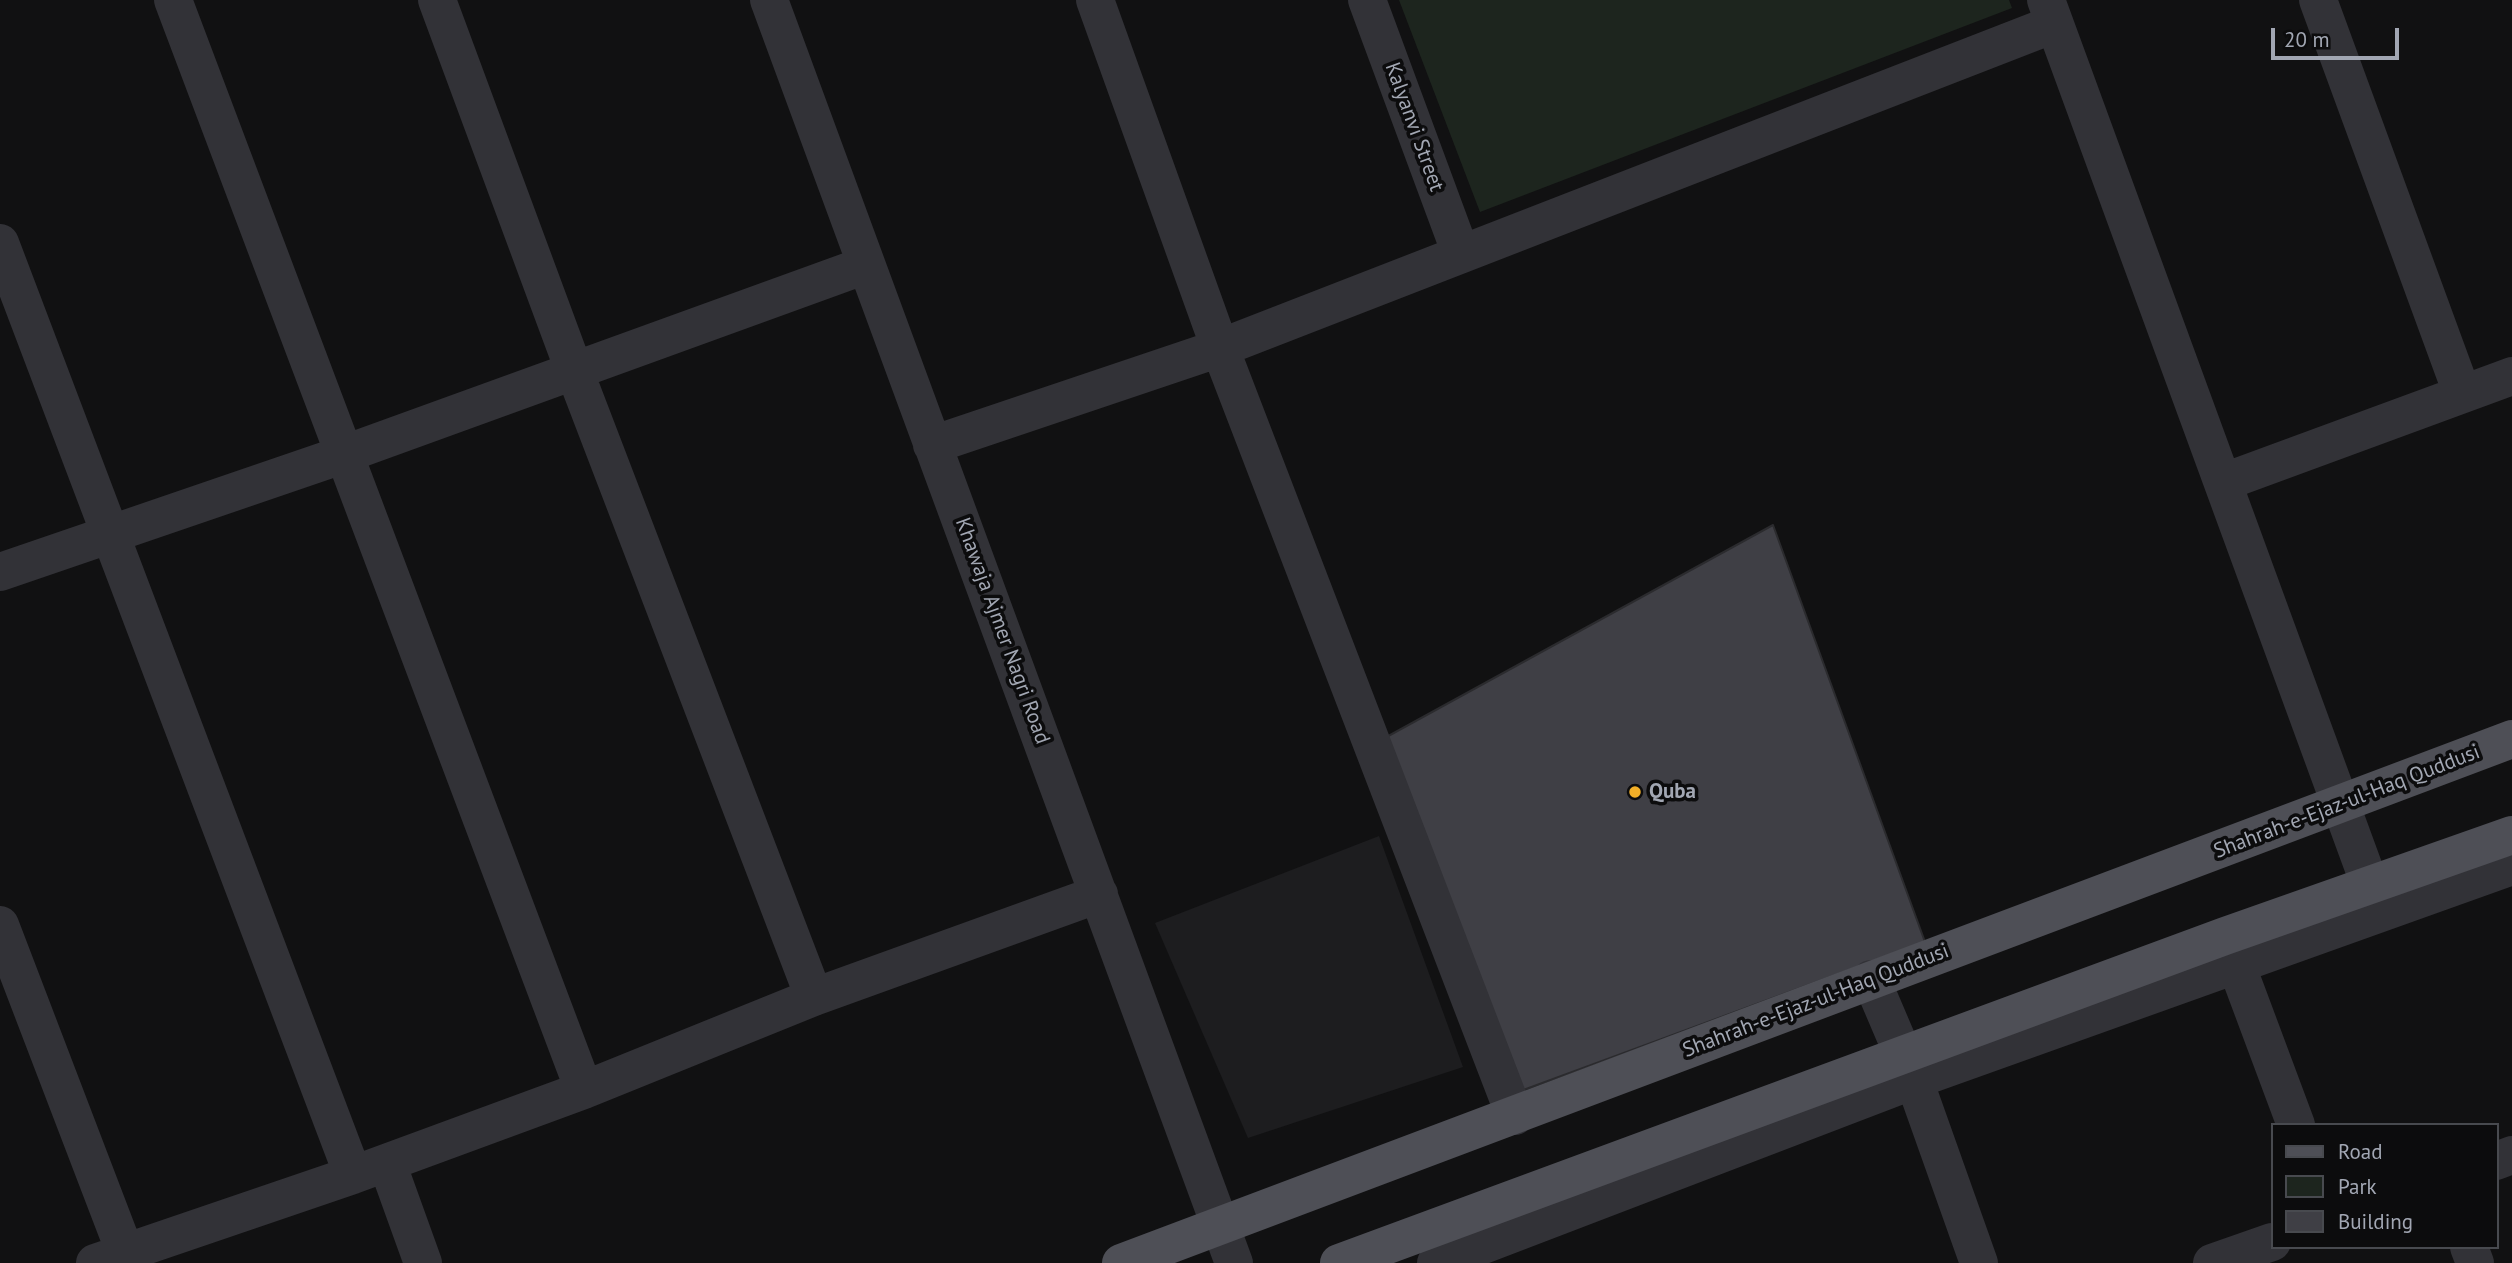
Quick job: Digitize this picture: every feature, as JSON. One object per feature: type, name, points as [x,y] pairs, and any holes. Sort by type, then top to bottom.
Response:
[{"type":"main road","name":"Shahrah-e-Ejaz-ul-Haq Quddusi","points":[[1121,1263],[2512,739]]},
{"type":"main road","points":[[1339,1263],[1909,1068],[2231,950],[2370,885],[2512,835]]},
{"type":"street","points":[[173,0],[342,455],[584,1090]]},
{"type":"street","points":[[437,0],[574,370],[814,997]]},
{"type":"street","name":"Khawaja Ajmer Nagri Road","points":[[769,0],[1234,1263]]},
{"type":"street","points":[[1095,0],[1220,348],[1515,1116]]},
{"type":"street","name":"Kalyanvi Street","points":[[1367,0],[1461,254]]},
{"type":"street","points":[[2318,0],[2462,393]]},
{"type":"street","points":[[932,445],[1220,348],[1461,254],[2050,12],[2370,885]]},
{"type":"street","points":[[0,243],[112,534],[370,1169],[423,1263]]},
{"type":"street","points":[[0,572],[342,455],[866,265]]},
{"type":"street","points":[[2224,482],[2512,376]]},
{"type":"street","points":[[2295,1123],[2231,950],[2512,866]]},
{"type":"street","points":[[0,925],[110,1257],[370,1169],[584,1090],[814,997],[1099,894]]},
{"type":"street","points":[[1871,979],[1909,1068],[1979,1263]]},
{"type":"street","points":[[1436,1263],[1909,1068]]},
{"type":"street","points":[[2212,1263],[2270,1243]]},
{"type":"shaded area","points":[[1379,836],[1463,1067],[1248,1138],[1155,923]]},
{"type":"green space","points":[[1399,0],[2009,0],[2012,8],[1480,212]]},
{"type":"building","name":"Quba","points":[[1773,525],[1925,942],[1507,1096],[1381,740]]},
{"type":"place","name":"Quba","points":[[1635,792]]}]
